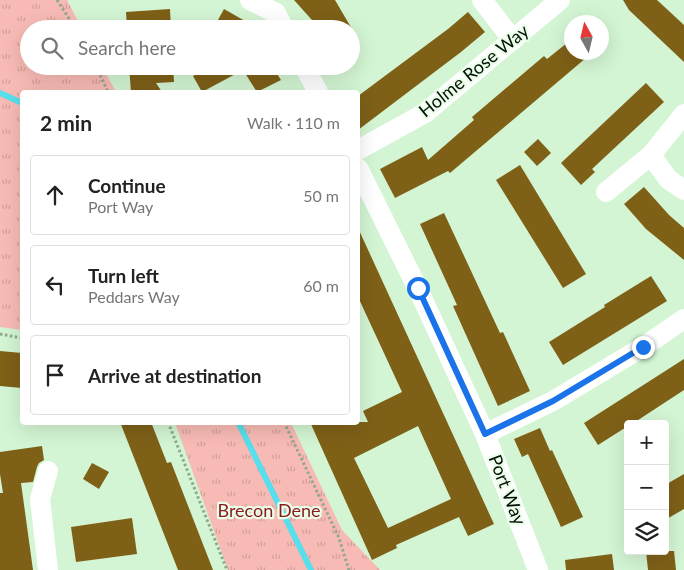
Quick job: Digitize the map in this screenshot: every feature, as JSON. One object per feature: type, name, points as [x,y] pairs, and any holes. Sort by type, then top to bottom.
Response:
[{"type":"street","points":[[250,0],[276,13],[280,20]]},
{"type":"street","points":[[482,0],[513,40]]},
{"type":"street","name":"Holme Rose Way","points":[[360,149],[425,113],[560,0]]},
{"type":"street","points":[[309,75],[317,90]]},
{"type":"street","points":[[606,192],[651,155],[684,114]]},
{"type":"street","points":[[651,155],[668,179],[684,190]]},
{"type":"street","name":"Port Way","points":[[360,172],[418,288],[485,434],[538,570]]},
{"type":"street","points":[[485,434],[553,401],[643,347],[684,319]]},
{"type":"street","points":[[48,470],[40,499],[48,570]]},
{"type":"path","points":[[57,0],[70,20]]},
{"type":"path","points":[[100,75],[107,90]]},
{"type":"path","points":[[0,334],[20,338]]},
{"type":"path","points":[[169,425],[227,570]]},
{"type":"path","points":[[285,425],[339,538],[349,570]]},
{"type":"green space","points":[[0,0],[67,0],[77,20],[20,20],[20,75],[107,75],[115,90],[20,90],[20,330],[0,327]]},
{"type":"green space","name":"Brecon Dene","points":[[176,425],[292,425],[342,530],[380,570],[228,570]]},
{"type":"building","points":[[294,0],[335,0],[347,20],[312,20]]},
{"type":"building","points":[[623,0],[657,0],[684,25],[684,62],[629,10]]},
{"type":"building","points":[[170,9],[171,20],[126,20],[126,12]]},
{"type":"building","points":[[224,9],[243,20],[218,20]]},
{"type":"building","points":[[468,12],[485,32],[360,128],[360,95]]},
{"type":"building","points":[[564,45],[564,60],[584,60],[450,173],[448,171],[395,198],[380,169],[422,147],[428,160],[474,120],[472,117],[544,56],[547,59]]},
{"type":"building","points":[[130,75],[174,75],[174,82],[156,83],[161,90],[131,90]]},
{"type":"building","points":[[234,75],[206,90],[201,90],[193,76]]},
{"type":"building","points":[[246,75],[278,75],[281,80],[261,90],[256,90]]},
{"type":"building","points":[[646,83],[664,102],[592,169],[595,172],[581,185],[561,163]]},
{"type":"building","points":[[538,139],[551,153],[537,166],[524,152]]},
{"type":"building","points":[[520,165],[586,274],[563,288],[496,180]]},
{"type":"building","points":[[644,187],[669,215],[684,228],[684,260],[646,229],[624,204]]},
{"type":"building","points":[[444,213],[500,333],[503,332],[530,391],[498,406],[453,306],[457,305],[420,224]]},
{"type":"building","points":[[360,232],[494,524],[468,536],[459,517],[396,545],[397,548],[372,560],[311,425],[360,425],[360,422],[368,422],[363,411],[402,392],[360,301]],"holes":[[[418,426],[451,499],[388,528],[354,458]]]},
{"type":"building","points":[[651,276],[667,301],[563,365],[549,342]]},
{"type":"building","points":[[0,351],[20,353],[20,388],[0,386]]},
{"type":"building","points":[[684,359],[684,390],[638,420],[624,420],[624,429],[598,445],[584,423]]},
{"type":"building","points":[[121,425],[152,425],[167,463],[171,462],[213,570],[178,570]]},
{"type":"building","points":[[540,428],[583,517],[561,527],[528,454],[522,457],[514,439]]},
{"type":"building","points":[[42,446],[44,460],[37,467],[33,482],[21,483],[33,570],[0,570],[0,493],[3,493],[0,474],[0,452]]},
{"type":"building","points":[[92,463],[109,472],[99,489],[83,479]]},
{"type":"building","points":[[684,474],[684,509],[669,518],[669,510],[669,483]]},
{"type":"building","points":[[132,518],[137,554],[76,562],[71,527]]},
{"type":"building","points":[[669,551],[674,551],[676,570],[648,570],[646,555],[669,555]]},
{"type":"building","points":[[612,554],[614,570],[566,570],[565,560]]},
{"type":"waterway","points":[[0,93],[20,102]]},
{"type":"waterway","points":[[239,425],[311,570]]},
{"type":"route","points":[[418,288],[485,434],[553,401],[643,347]]}]
